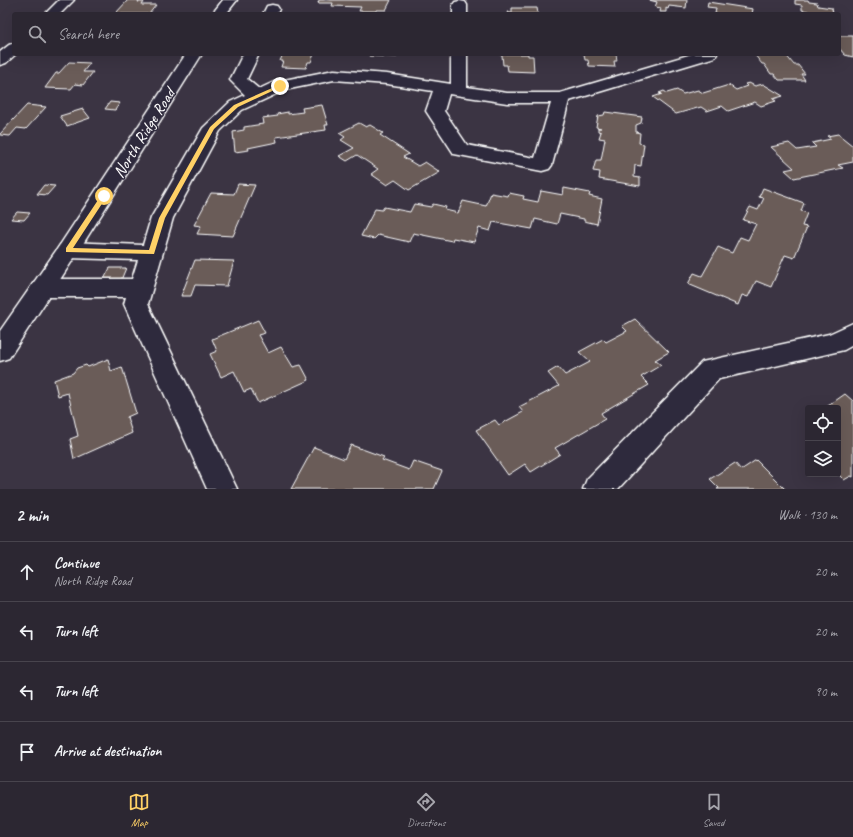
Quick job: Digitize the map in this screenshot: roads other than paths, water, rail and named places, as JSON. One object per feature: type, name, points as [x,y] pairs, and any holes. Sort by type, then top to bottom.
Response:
[{"type":"street","points":[[54,12],[67,0]]},
{"type":"street","points":[[221,12],[230,0]]},
{"type":"street","points":[[0,60],[12,50]]},
{"type":"street","name":"North Ridge Road","points":[[0,351],[68,250],[193,56]]},
{"type":"street","points":[[250,56],[238,80],[257,97]]},
{"type":"street","points":[[459,56],[451,89],[435,111],[461,150],[542,165],[561,98]]},
{"type":"street","points":[[222,489],[136,304],[162,218],[212,128],[236,106],[280,86],[334,75],[387,79],[507,98],[561,98],[676,59],[696,56]]},
{"type":"street","points":[[68,250],[152,253]]},
{"type":"street","points":[[42,288],[141,288]]},
{"type":"street","points":[[598,489],[710,370],[834,343],[853,333]]}]
